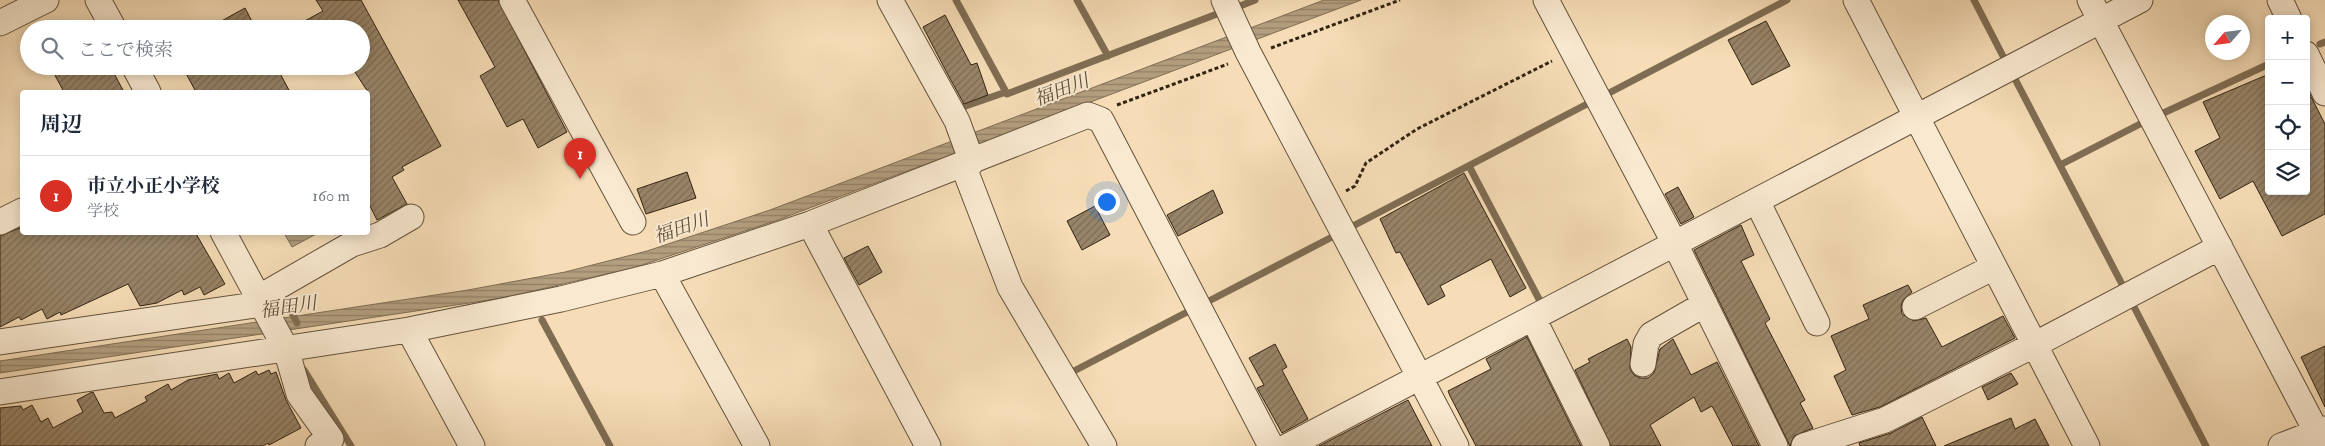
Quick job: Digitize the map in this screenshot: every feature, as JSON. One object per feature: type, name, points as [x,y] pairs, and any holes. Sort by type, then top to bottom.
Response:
[{"type":"street","points":[[0,24],[46,0]]},
{"type":"street","points":[[512,0],[633,222]]},
{"type":"street","points":[[1224,0],[1248,52],[1456,446]]},
{"type":"street","points":[[1546,0],[1675,244],[1775,446]]},
{"type":"street","points":[[1856,0],[2087,446]]},
{"type":"street","points":[[1288,446],[1917,118],[2095,10],[2140,0]]},
{"type":"street","points":[[2280,0],[2287,15]]},
{"type":"street","points":[[892,1],[959,127],[968,162],[1010,287],[1104,446]]},
{"type":"street","points":[[104,2],[111,20]]},
{"type":"street","points":[[2095,10],[2322,436],[2281,446]]},
{"type":"street","points":[[2309,60],[2325,93]]},
{"type":"street","points":[[139,75],[147,90]]},
{"type":"street","points":[[0,342],[271,321],[409,330],[561,299],[662,274],[810,224],[1088,115],[1101,120],[1271,446]]},
{"type":"street","points":[[1757,202],[1817,323]]},
{"type":"street","points":[[0,222],[20,211]]},
{"type":"street","points":[[0,392],[271,321],[352,244],[380,235],[411,217]]},
{"type":"street","points":[[810,224],[928,446]]},
{"type":"street","points":[[225,235],[271,321],[299,394],[328,444]]},
{"type":"street","points":[[1804,446],[1885,420],[2034,345],[2220,247]]},
{"type":"street","points":[[1915,307],[1994,267]]},
{"type":"street","points":[[662,274],[757,446]]},
{"type":"street","points":[[1642,364],[1646,344],[1651,335],[1705,304]]},
{"type":"street","points":[[1533,318],[1597,446]]},
{"type":"street","points":[[409,330],[472,446]]},
{"type":"path","points":[[1326,200],[1355,186],[1366,163],[1417,129],[1573,51]]},
{"type":"shaded area","points":[[1324,0],[1361,0],[775,221],[636,267],[503,298],[0,373],[0,361],[468,290],[565,272],[647,251],[770,210]]},
{"type":"shaded area","points":[[285,235],[314,235],[292,247]]},
{"type":"building","points":[[316,0],[361,0],[441,146],[402,167],[404,170],[392,177],[407,204],[377,220],[370,206],[370,90],[367,90],[357,75],[370,75],[370,20],[306,20],[323,11]]},
{"type":"building","points":[[458,0],[498,0],[567,132],[538,148],[523,119],[507,127],[480,76],[495,67]]},
{"type":"building","points":[[245,8],[251,20],[223,20]]},
{"type":"building","points":[[945,15],[971,65],[977,63],[988,95],[964,104],[923,27]]},
{"type":"building","points":[[1766,21],[1790,66],[1752,85],[1728,40]]},
{"type":"building","points":[[55,75],[115,75],[123,90],[63,90]]},
{"type":"building","points":[[187,75],[281,75],[289,90],[195,90]]},
{"type":"building","points":[[2265,76],[2265,195],[2310,195],[2310,95],[2325,124],[2325,214],[2282,236],[2253,181],[2220,199],[2195,151],[2220,138],[2203,102]]},
{"type":"building","points":[[687,172],[696,198],[646,214],[637,189]]},
{"type":"building","points":[[1464,173],[1526,288],[1510,297],[1491,259],[1440,286],[1445,296],[1428,305],[1400,252],[1396,253],[1380,219]]},
{"type":"building","points":[[1678,187],[1694,217],[1681,224],[1665,194]]},
{"type":"building","points":[[1213,190],[1223,213],[1178,236],[1167,215]]},
{"type":"building","points":[[1095,206],[1110,235],[1082,250],[1067,221]]},
{"type":"building","points":[[1741,225],[1754,255],[1741,261],[1770,319],[1765,323],[1805,400],[1800,403],[1813,428],[1794,436],[1790,446],[1694,250]]},
{"type":"building","points":[[20,228],[20,235],[197,235],[225,284],[204,295],[200,287],[184,295],[182,290],[157,303],[140,306],[128,284],[61,315],[60,312],[47,319],[42,309],[21,320],[19,317],[0,327],[0,236]]},
{"type":"building","points":[[868,246],[882,272],[859,285],[844,258]]},
{"type":"building","points":[[1908,285],[1912,292],[1903,300],[1902,314],[1914,321],[1926,318],[1942,347],[2003,316],[2015,338],[1880,407],[1852,415],[1834,376],[1846,370],[1831,336],[1869,319],[1863,305]]},
{"type":"building","points":[[1527,337],[1581,446],[1476,446],[1450,396],[1448,391],[1491,369],[1486,359]]},
{"type":"building","points":[[1627,339],[1631,347],[1630,369],[1634,375],[1640,378],[1648,378],[1654,373],[1660,349],[1673,339],[1691,375],[1717,362],[1759,446],[1733,446],[1712,406],[1701,412],[1694,397],[1650,425],[1661,446],[1611,446],[1575,370],[1590,362],[1588,359]]},
{"type":"building","points":[[1275,344],[1287,367],[1282,370],[1308,419],[1282,433],[1257,388],[1264,385],[1249,358]]},
{"type":"building","points":[[2325,346],[2325,407],[2301,357]]},
{"type":"building","points":[[269,370],[271,374],[276,372],[286,400],[301,428],[269,445],[268,443],[263,446],[0,446],[0,408],[21,406],[23,410],[32,405],[41,422],[48,418],[53,428],[83,412],[77,400],[93,392],[104,413],[112,412],[115,418],[147,401],[145,397],[168,384],[171,390],[188,380],[217,374],[219,379],[229,373],[234,383],[256,371],[258,375]]},
{"type":"building","points":[[2011,373],[2018,384],[1988,400],[1982,387]]},
{"type":"building","points":[[1408,400],[1432,446],[1319,446]]},
{"type":"building","points":[[1922,417],[1936,446],[1860,446],[1859,443],[1891,433]]},
{"type":"building","points":[[2011,418],[2015,429],[2035,419],[2049,446],[1944,446]]},
{"type":"waterway","name":"福田川","points":[[956,0],[1007,94],[1217,14]]},
{"type":"waterway","points":[[1077,0],[1108,56]]},
{"type":"waterway","points":[[1240,6],[1255,0]]},
{"type":"waterway","points":[[1609,93],[1787,0]]},
{"type":"waterway","points":[[1974,0],[2006,62]]},
{"type":"waterway","points":[[2320,44],[2325,42]]},
{"type":"waterway","points":[[2157,116],[2265,66]]},
{"type":"waterway","points":[[2015,79],[2125,290]]},
{"type":"waterway","points":[[960,108],[1006,92]]},
{"type":"waterway","points":[[1351,227],[1589,103]]},
{"type":"waterway","points":[[2060,165],[2146,121]]},
{"type":"waterway","points":[[1469,166],[1540,301]]},
{"type":"waterway","points":[[1205,303],[1334,236]]},
{"type":"waterway","name":"福田川","points":[[283,296],[297,323]]},
{"type":"waterway","points":[[2131,301],[2206,446]]},
{"type":"waterway","points":[[1074,371],[1191,310]]},
{"type":"waterway","points":[[542,320],[610,446]]},
{"type":"waterway","points":[[304,370],[351,446]]},
{"type":"place","name":"市立小正小学校","points":[[580,179]]}]
